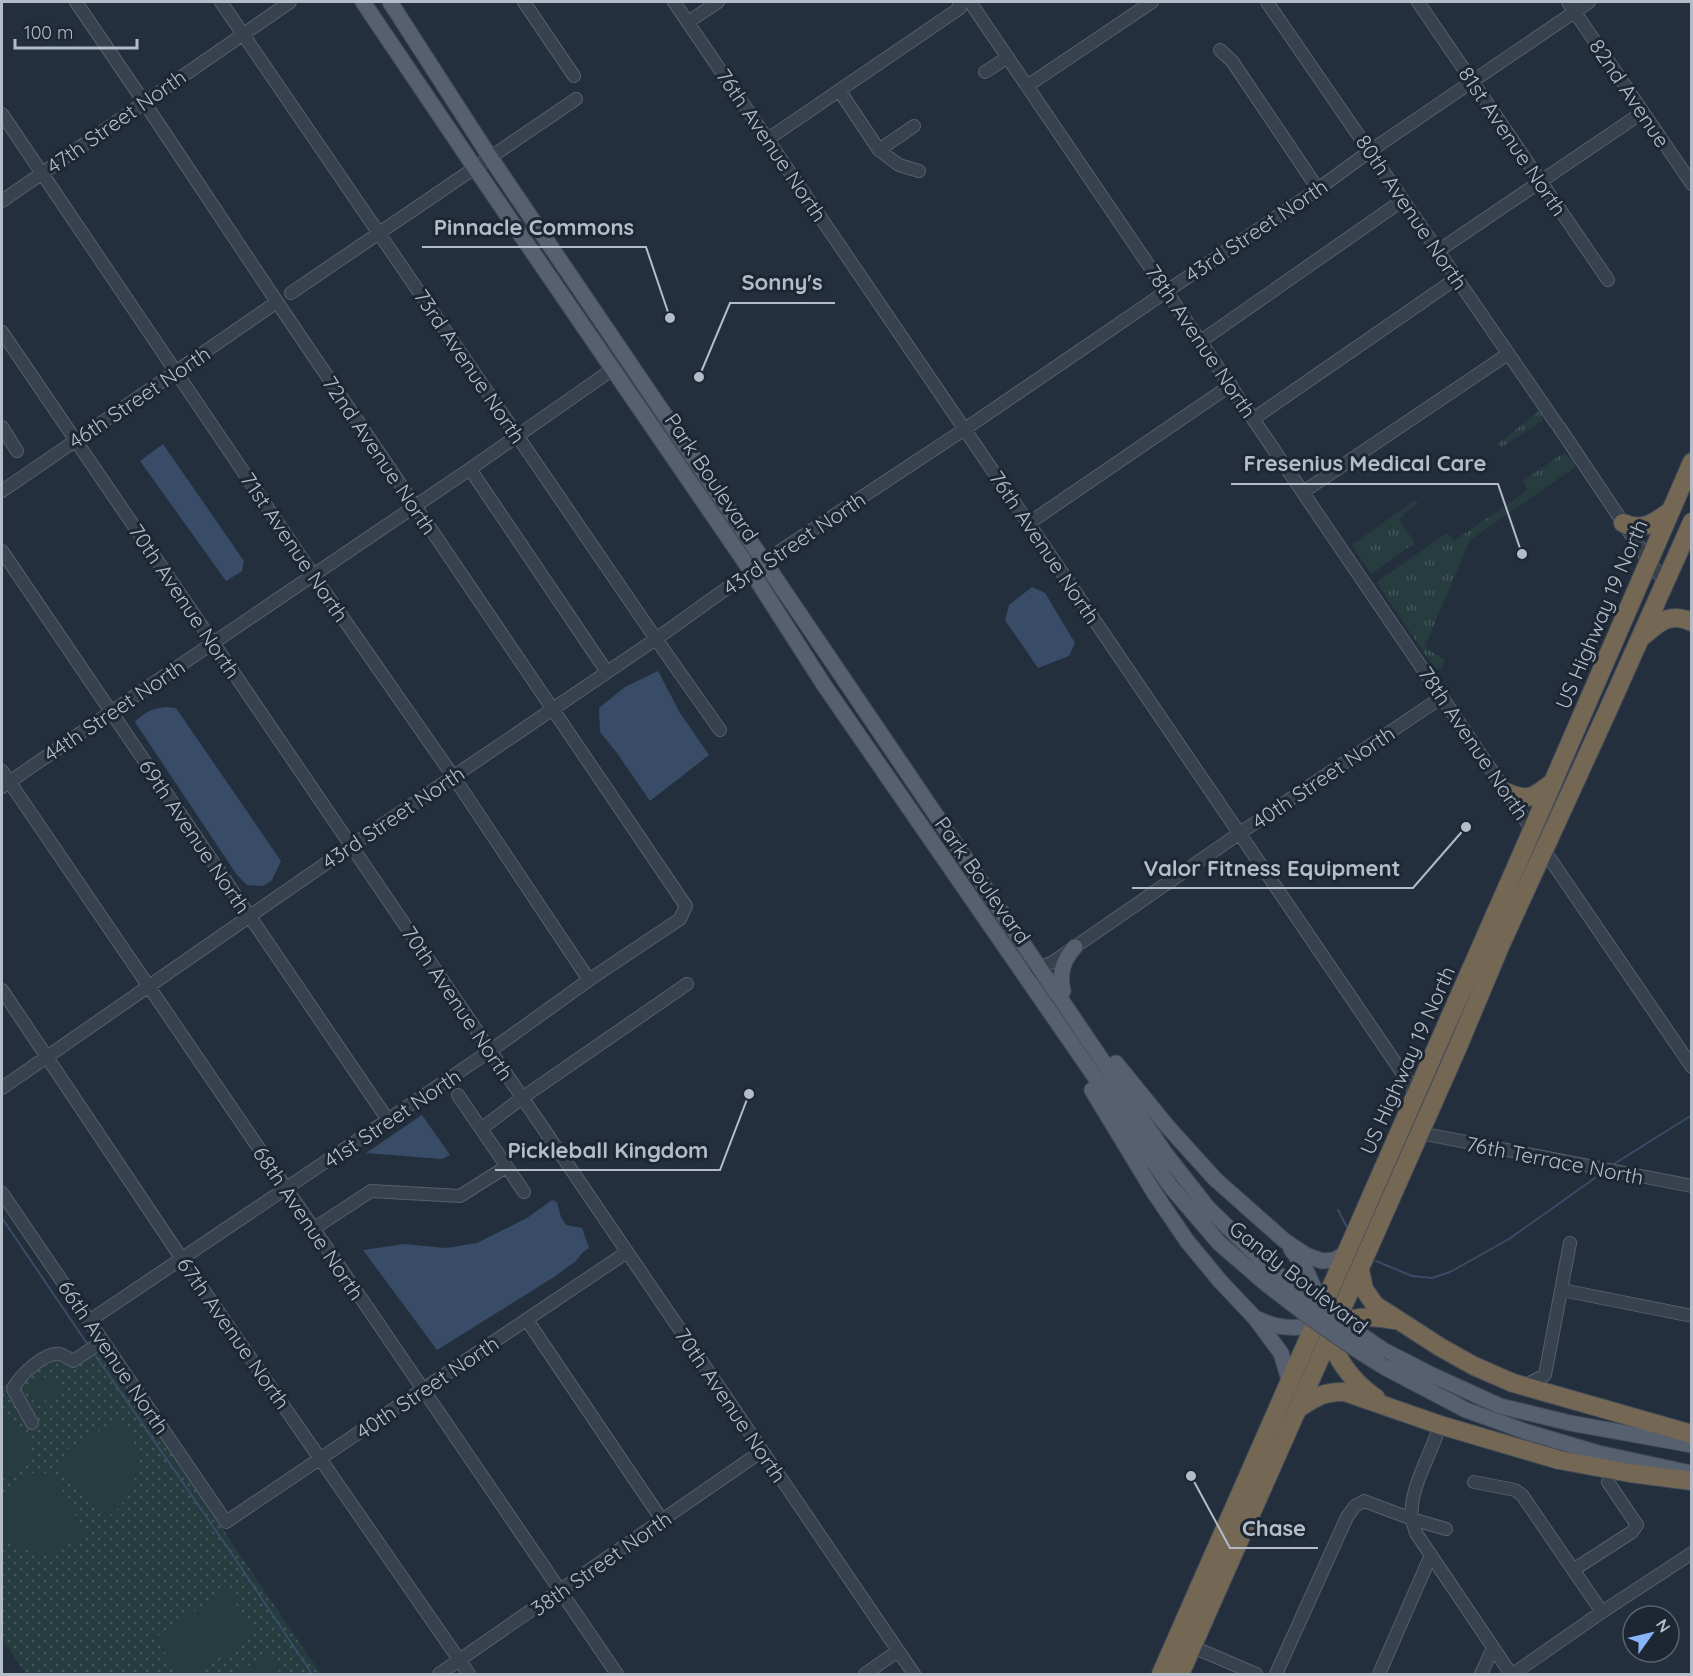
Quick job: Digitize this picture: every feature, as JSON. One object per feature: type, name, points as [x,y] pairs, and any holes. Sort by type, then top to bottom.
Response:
[{"type":"highway","name":"US Highway 19 North","points":[[1161,1674],[1185,1642],[1299,1408],[1327,1323],[1346,1253],[1692,462]]},
{"type":"highway","points":[[1623,523],[1630,527],[1645,527],[1670,511]]},
{"type":"highway","name":"US Highway 19 North","points":[[1327,1323],[1359,1270],[1501,944],[1692,522]]},
{"type":"highway","points":[[1639,639],[1670,618],[1681,617],[1692,622]]},
{"type":"highway","points":[[1506,792],[1518,798],[1526,798],[1549,790],[1543,834],[1544,850]]},
{"type":"highway","points":[[1501,944],[1501,931],[1535,848],[1532,830]]},
{"type":"highway","points":[[1359,1270],[1364,1288],[1375,1305],[1474,1366],[1524,1386],[1692,1434]]},
{"type":"highway","points":[[1185,1642],[1188,1639],[1189,1611],[1307,1343],[1327,1323],[1361,1317],[1380,1317],[1401,1322]]},
{"type":"highway","points":[[1327,1323],[1340,1358],[1351,1376],[1365,1391],[1387,1406]]},
{"type":"highway","points":[[1299,1408],[1315,1397],[1333,1392],[1345,1392],[1440,1425],[1559,1460],[1692,1481]]},
{"type":"highway","name":"US Highway 19 North","points":[[1179,1674],[1185,1642]]},
{"type":"main road","name":"Park Boulevard","points":[[363,2],[751,571],[824,685],[1025,977]]},
{"type":"main road","points":[[379,2],[391,18],[409,31]]},
{"type":"main road","name":"Park Boulevard","points":[[390,2],[490,157],[1040,967]]},
{"type":"main road","points":[[577,317],[591,324],[604,339],[616,342]]},
{"type":"main road","points":[[613,369],[620,369],[642,390],[651,394]]},
{"type":"main road","points":[[824,685],[853,708],[889,759],[896,764],[900,762]]},
{"type":"main road","points":[[886,775],[893,774],[904,782],[959,861],[978,877]]},
{"type":"main road","points":[[1063,991],[1061,982],[1063,965],[1075,947]]},
{"type":"main road","points":[[1040,967],[1053,977],[1121,1070],[1172,1132],[1215,1179],[1285,1241],[1306,1255],[1322,1261],[1334,1260],[1346,1253]]},
{"type":"main road","name":"Gandy Boulevard","points":[[1040,967],[1165,1154],[1208,1208],[1305,1314],[1348,1345],[1386,1368],[1466,1410],[1527,1432],[1598,1453],[1692,1474]]},
{"type":"main road","name":"Gandy Boulevard","points":[[1025,977],[1171,1187],[1219,1243],[1383,1350],[1432,1376],[1500,1406],[1570,1424],[1692,1445]]},
{"type":"main road","points":[[1047,1009],[1084,1076],[1160,1202],[1187,1241],[1255,1318],[1281,1353],[1290,1383]]},
{"type":"main road","points":[[1255,1318],[1273,1327],[1288,1328],[1327,1323],[1305,1268],[1285,1241]]},
{"type":"street","name":"72nd Avenue North","points":[[76,2],[686,906]]},
{"type":"street","name":"73rd Avenue North","points":[[221,2],[720,730]]},
{"type":"street","name":"47th Street North","points":[[2,201],[290,2]]},
{"type":"street","points":[[524,2],[574,76]]},
{"type":"street","name":"76th Avenue North","points":[[674,2],[1416,1093]]},
{"type":"street","points":[[688,22],[718,2]]},
{"type":"street","points":[[768,139],[960,8],[959,2]]},
{"type":"street","name":"78th Avenue North","points":[[970,2],[1532,830]]},
{"type":"street","points":[[1027,86],[1152,2]]},
{"type":"street","name":"80th Avenue North","points":[[1267,2],[1665,582]]},
{"type":"street","name":"81st Avenue North","points":[[1418,2],[1608,280]]},
{"type":"street","name":"43rd Street North","points":[[2,1088],[249,916],[656,639],[765,561],[965,429],[1318,189],[1473,81],[1571,7],[1589,2]]},
{"type":"street","name":"82nd Avenue","points":[[1571,7],[1692,184]]},
{"type":"street","points":[[1220,50],[1232,61],[1318,189]]},
{"type":"street","points":[[985,72],[1008,57]]},
{"type":"street","points":[[839,90],[879,150],[899,165],[919,171]]},
{"type":"street","points":[[291,293],[576,99]]},
{"type":"street","points":[[1438,251],[1643,112]]},
{"type":"street","name":"71st Avenue North","points":[[2,114],[590,980]]},
{"type":"street","points":[[879,150],[914,126]]},
{"type":"street","points":[[1201,341],[1403,200]]},
{"type":"street","points":[[1253,419],[1456,278]]},
{"type":"street","name":"46th Street North","points":[[2,490],[277,303]]},
{"type":"street","name":"70th Avenue North","points":[[2,332],[914,1674]]},
{"type":"street","points":[[1303,492],[1508,354]]},
{"type":"street","name":"44th Street North","points":[[5,785],[613,369]]},
{"type":"street","points":[[1029,523],[1231,385]]},
{"type":"street","points":[[2,427],[17,451]]},
{"type":"street","points":[[470,469],[607,672]]},
{"type":"street","name":"69th Avenue North","points":[[2,551],[388,1120]]},
{"type":"street","name":"40th Street North","points":[[1025,977],[1053,962],[1442,697]]},
{"type":"street","name":"68th Avenue North","points":[[2,771],[5,785],[148,986],[617,1674]]},
{"type":"street","points":[[1544,850],[1692,1067]]},
{"type":"street","name":"41st Street North","points":[[89,1321],[490,1051],[680,919],[686,906]]},
{"type":"street","points":[[481,1129],[687,984]]},
{"type":"street","name":"67th Avenue North","points":[[2,990],[182,1259],[469,1674]]},
{"type":"street","points":[[458,1095],[524,1192]]},
{"type":"street","name":"76th Terrace North","points":[[1420,1133],[1692,1186]]},
{"type":"street","points":[[313,1229],[371,1191],[460,1196],[506,1167]]},
{"type":"street","name":"66th Avenue North","points":[[2,1193],[89,1321],[99,1343],[226,1522]]},
{"type":"street","points":[[1557,1395],[1545,1375],[1570,1243]]},
{"type":"street","name":"40th Street North","points":[[226,1522],[627,1252]]},
{"type":"street","points":[[1562,1290],[1692,1316]]},
{"type":"street","points":[[527,1320],[662,1521]]},
{"type":"street","points":[[32,1422],[12,1389],[16,1381],[49,1355],[61,1354],[74,1361],[99,1343]]},
{"type":"street","points":[[1524,1386],[1545,1375]]},
{"type":"street","points":[[1440,1425],[1414,1496],[1412,1519],[1416,1533],[1512,1674],[1692,1553]]},
{"type":"street","name":"38th Street North","points":[[439,1674],[762,1451]]},
{"type":"street","points":[[1474,1482],[1515,1490],[1522,1495],[1602,1612]]},
{"type":"street","points":[[1573,1570],[1632,1532],[1637,1525],[1608,1482]]},
{"type":"street","points":[[1276,1674],[1347,1517],[1355,1506],[1364,1501],[1446,1529]]},
{"type":"street","points":[[1379,1674],[1431,1555]]},
{"type":"street","points":[[1185,1642],[1256,1674]]},
{"type":"street","points":[[1481,1674],[1493,1648]]},
{"type":"street","points":[[865,1674],[898,1651]]},
{"type":"green space","points":[[1540,410],[1543,420],[1501,448],[1498,444]]},
{"type":"green space","points":[[1562,454],[1566,454],[1569,458],[1572,457],[1575,463],[1574,468],[1470,540],[1425,646],[1444,659],[1441,669],[1435,669],[1377,583],[1378,581],[1447,533],[1454,541],[1528,490],[1523,481]]},
{"type":"green space","points":[[1415,500],[1418,503],[1403,514],[1404,516],[1399,520],[1415,543],[1371,574],[1352,545]]},
{"type":"green space","points":[[100,1348],[321,1674],[26,1674],[2,1639],[2,1387],[12,1380],[18,1388],[50,1360]]},
{"type":"green space","points":[[52,1373],[63,1389],[37,1406],[26,1390]]},
{"type":"green space","points":[[2,1410],[16,1424],[31,1445],[28,1460],[2,1479]]},
{"type":"green space","points":[[123,1421],[134,1441],[135,1475],[127,1497],[105,1519],[80,1492],[62,1467],[65,1452],[87,1436]]},
{"type":"green space","points":[[36,1471],[49,1474],[67,1497],[84,1536],[53,1551],[26,1550],[2,1538],[2,1500]]},
{"type":"green space","points":[[226,1590],[256,1633],[195,1674],[180,1674],[155,1638]]},
{"type":"green space","points":[[266,1654],[281,1674],[237,1674]]},
{"type":"water","points":[[163,444],[244,561],[242,571],[226,581],[140,461]]},
{"type":"water","points":[[1032,587],[1045,593],[1075,643],[1069,656],[1038,668],[1005,620],[1009,605]]},
{"type":"water","points":[[658,671],[680,713],[709,755],[650,801],[600,732],[599,708],[625,687]]},
{"type":"water","points":[[165,707],[176,708],[281,861],[272,880],[263,886],[247,885],[237,875],[135,722],[148,712]]},
{"type":"water","points":[[422,1115],[450,1155],[442,1159],[366,1153]]},
{"type":"water","points":[[552,1200],[557,1202],[566,1225],[582,1228],[589,1248],[554,1277],[437,1350],[363,1250],[404,1244],[446,1248],[477,1243],[527,1218]]},
{"type":"waterway","points":[[1614,1164],[1692,1115]]},
{"type":"waterway","points":[[1376,1261],[1412,1276],[1432,1278],[1450,1272],[1509,1239],[1595,1178]]},
{"type":"waterway","points":[[1338,1210],[1348,1229]]},
{"type":"waterway","points":[[2,1218],[88,1345]]},
{"type":"waterway","points":[[93,1352],[312,1674]]},
{"type":"place","name":"Pinnacle Commons","points":[[670,318]]},
{"type":"place","name":"Sonny's","points":[[699,377]]},
{"type":"place","name":"Fresenius Medical Care","points":[[1522,554]]},
{"type":"place","name":"Valor Fitness Equipment","points":[[1466,827]]},
{"type":"place","name":"Pickleball Kingdom","points":[[749,1094]]},
{"type":"place","name":"Chase","points":[[1191,1476]]}]
